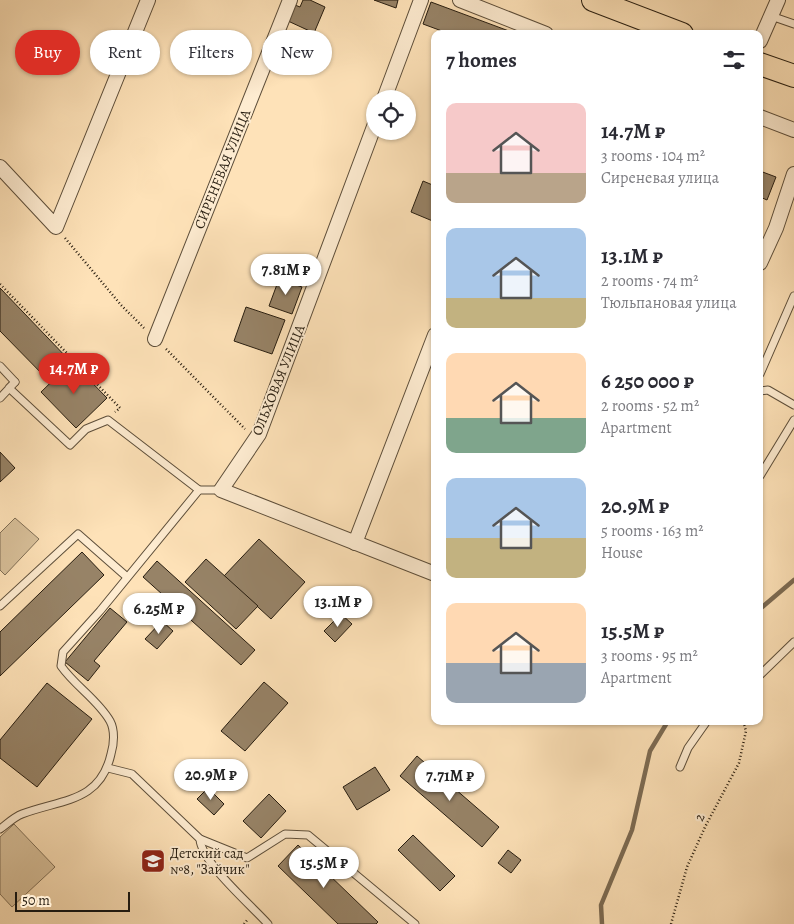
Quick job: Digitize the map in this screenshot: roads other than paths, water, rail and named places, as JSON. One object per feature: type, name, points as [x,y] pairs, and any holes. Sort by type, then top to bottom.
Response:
[{"type":"main road","points":[[593,0],[672,30]]},
{"type":"main road","points":[[763,65],[794,76]]},
{"type":"street","points":[[0,167],[56,227],[148,0]]},
{"type":"street","name":"СИРЕНЕВАЯ УЛИЦА","points":[[155,339],[290,0]]},
{"type":"street","points":[[387,90],[421,0]]},
{"type":"street","points":[[460,0],[536,30]]},
{"type":"street","points":[[763,35],[778,0]]},
{"type":"street","points":[[763,118],[794,130]]},
{"type":"street","name":"ОЛЬХОВАЯ УЛИЦА","points":[[222,490],[259,434],[369,140]]},
{"type":"street","points":[[763,256],[776,228],[794,174]]},
{"type":"street","points":[[355,543],[431,345]]},
{"type":"street","points":[[222,490],[431,572]]},
{"type":"lane","points":[[771,16],[794,24]]},
{"type":"lane","points":[[763,367],[794,296]]},
{"type":"lane","points":[[0,366],[15,382]]},
{"type":"lane","points":[[15,382],[9,388],[70,445],[86,429],[108,420],[199,490],[222,490]]},
{"type":"lane","points":[[0,398],[15,382]]},
{"type":"lane","points":[[763,391],[768,390],[794,405]]},
{"type":"lane","points":[[763,471],[794,420]]},
{"type":"lane","points":[[0,829],[20,814],[82,796],[102,780],[108,768],[114,737],[111,723],[105,713],[68,676],[61,666],[62,652],[100,611],[199,490]]},
{"type":"lane","points":[[0,606],[78,534],[127,577]]},
{"type":"lane","points":[[763,672],[794,642]]},
{"type":"lane","points":[[680,766],[688,748],[704,725]]},
{"type":"lane","points":[[108,768],[132,774],[200,839],[247,858],[284,834],[308,834],[415,924]]},
{"type":"lane","points":[[200,839],[201,848],[208,861],[268,924]]},
{"type":"waterway","points":[[763,606],[794,580]]},
{"type":"waterway","points":[[602,924],[601,905],[632,830],[650,751],[666,725]]},
{"type":"place","name":"Детский сад №8, \"Зайчик\"","points":[[153,861]]}]
